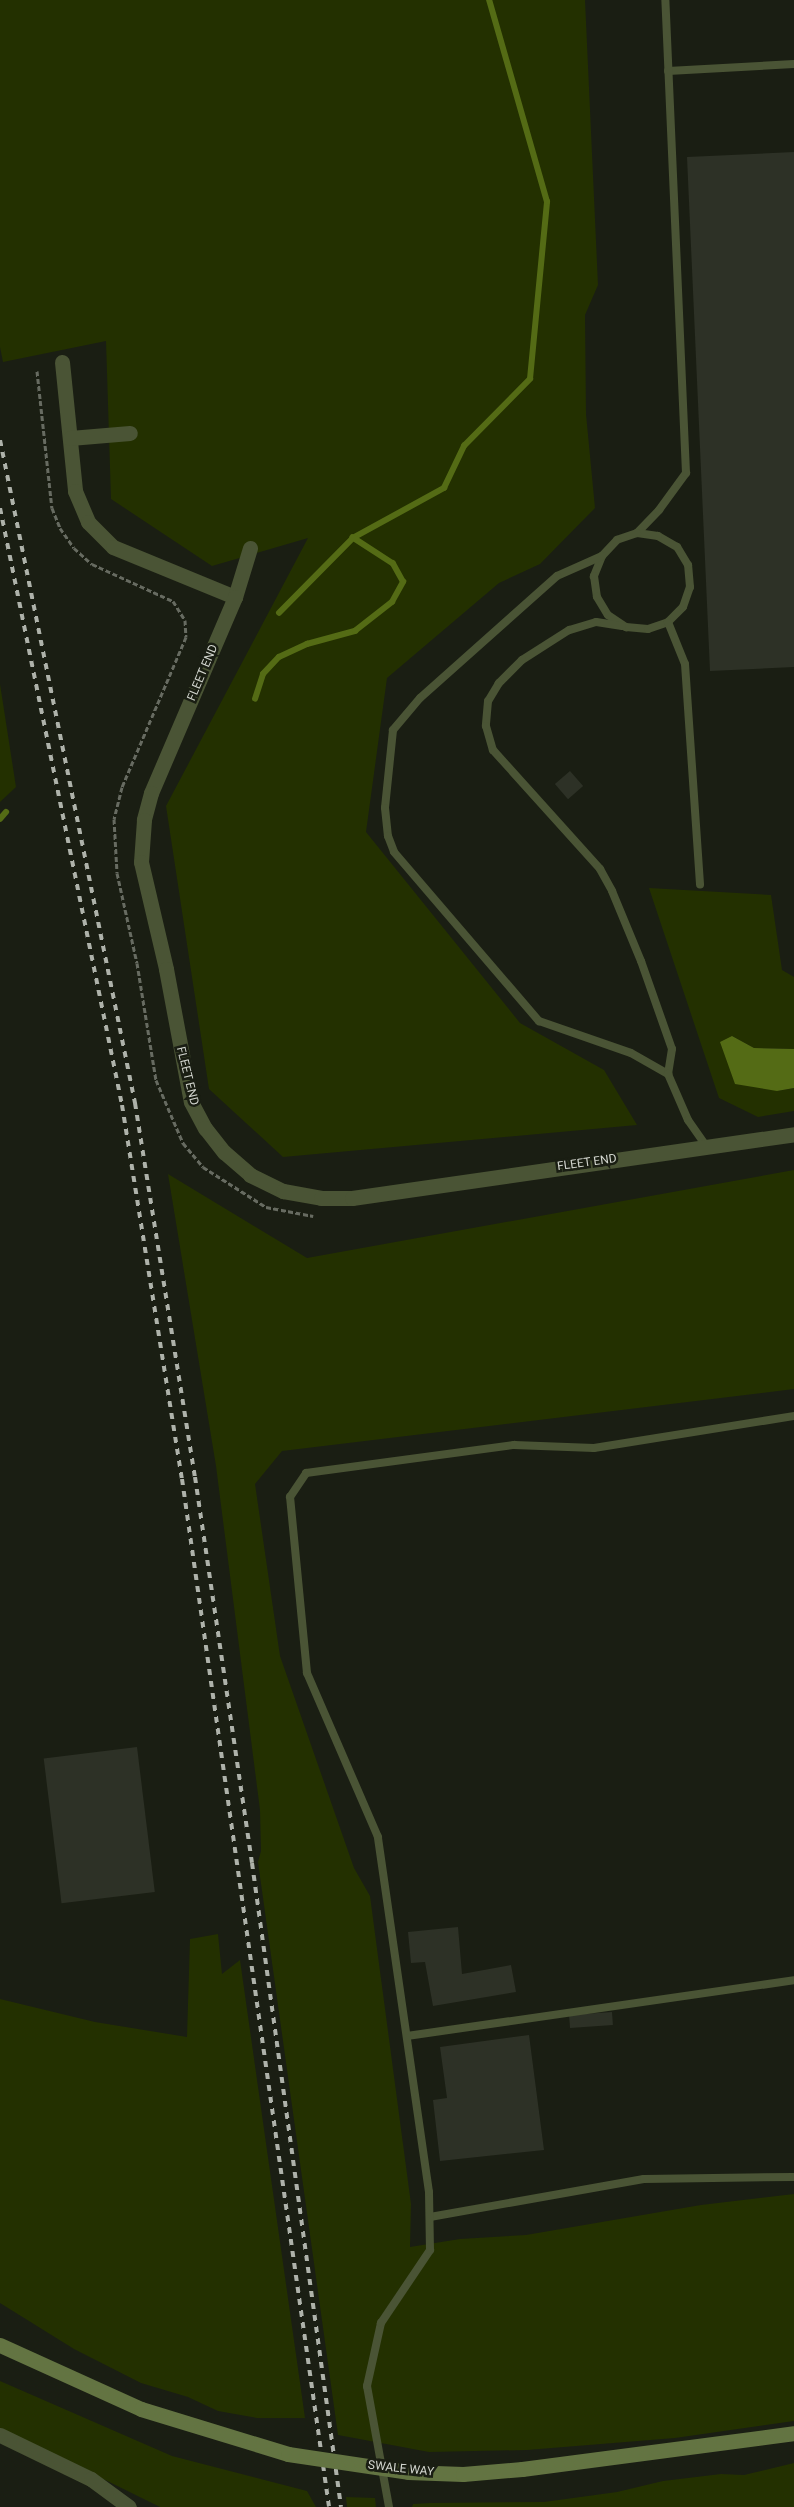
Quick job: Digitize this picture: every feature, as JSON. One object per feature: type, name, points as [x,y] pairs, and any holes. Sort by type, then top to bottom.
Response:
[{"type":"main road","name":"SWALE WAY","points":[[0,2340],[25,2356]]},
{"type":"main road","name":"SWALE WAY","points":[[0,2345],[141,2409],[288,2454],[408,2472],[463,2474],[522,2469],[794,2433]]},
{"type":"street","points":[[62,362],[75,491],[84,515],[99,534],[113,547],[235,597]]},
{"type":"street","points":[[70,438],[130,433]]},
{"type":"street","name":"FLEET END","points":[[250,548],[235,597],[151,793],[144,820],[141,862],[166,969],[191,1102],[205,1128],[224,1152],[250,1175],[284,1191],[321,1198],[352,1198],[794,1134]]},
{"type":"street","points":[[0,2434],[91,2479],[129,2507]]},
{"type":"lane","points":[[626,627],[608,615],[597,597],[594,576],[602,556],[617,540],[637,533],[659,510],[686,473],[665,0]]},
{"type":"lane","points":[[668,71],[794,64]]},
{"type":"lane","points":[[637,533],[664,539],[677,547],[688,565],[690,587],[683,607],[668,622],[648,629],[596,622],[569,630],[522,660],[499,683],[488,701],[486,726],[493,750],[604,877],[641,961],[672,1049],[668,1074],[688,1120],[706,1146]]},
{"type":"lane","points":[[602,556],[557,576],[420,698],[393,730],[385,808],[388,836],[394,852],[539,1021],[631,1053],[668,1074]]},
{"type":"lane","points":[[668,622],[685,664],[700,884]]},
{"type":"lane","points":[[389,2507],[367,2386],[381,2323],[430,2250],[429,2192],[378,1838],[307,1673],[290,1498],[306,1473],[514,1444],[594,1448],[794,1416]]},
{"type":"lane","points":[[407,2036],[794,1980]]},
{"type":"lane","points":[[430,2217],[644,2179],[794,2177]]},
{"type":"path","points":[[37,370],[52,508],[60,528],[74,548],[92,564],[173,601],[185,620],[186,636],[122,787],[114,820],[117,873],[137,964],[156,1080],[183,1143],[203,1167],[266,1207],[321,1216]]},
{"type":"shaded area","points":[[0,0],[585,0],[598,285],[585,315],[586,414],[595,508],[540,564],[499,583],[387,678],[366,832],[520,1023],[604,1070],[637,1125],[283,1157],[209,1089],[166,806],[308,538],[212,566],[111,499],[106,341],[3,362],[0,347]]},
{"type":"shaded area","points":[[0,684],[16,787],[0,802]]},
{"type":"shaded area","points":[[649,888],[771,895],[782,970],[794,977],[794,1049],[754,1048],[732,1036],[777,1091],[794,1088],[794,1111],[758,1117],[719,1098]]},
{"type":"shaded area","points":[[732,1036],[754,1048],[794,1049],[794,1088],[777,1091],[735,1084],[720,1042]]},
{"type":"shaded area","points":[[794,1170],[794,1389],[282,1451],[255,1484],[280,1656],[354,1868],[370,1896],[411,2204],[410,2247],[460,2239],[526,2235],[701,2205],[794,2194],[794,2421],[675,2438],[527,2450],[429,2452],[338,2435],[258,1862],[261,1851],[260,1810],[216,1466],[168,1174],[307,1258]]},
{"type":"shaded area","points":[[218,1934],[222,1974],[240,1960],[305,2418],[257,2418],[218,2411],[188,2397],[141,2383],[74,2349],[0,2303],[0,1999],[95,2022],[187,2037],[190,1939]]},
{"type":"shaded area","points":[[0,2381],[172,2456],[307,2491],[316,2507],[160,2507],[0,2428]]},
{"type":"shaded area","points":[[794,2463],[794,2507],[412,2507],[413,2504],[430,2503],[544,2502],[617,2492],[663,2481],[721,2474],[744,2475]]},
{"type":"shaded area","points":[[346,2497],[375,2498],[376,2507],[347,2507]]},
{"type":"building","points":[[794,152],[794,667],[710,671],[687,157]]},
{"type":"building","points":[[570,771],[583,786],[568,799],[555,784]]},
{"type":"building","points":[[137,1747],[155,1892],[61,1903],[44,1758]]},
{"type":"building","points":[[458,1927],[462,1974],[511,1965],[516,1992],[433,2006],[425,1962],[411,1963],[408,1932]]},
{"type":"building","points":[[612,2012],[613,2025],[570,2028],[569,2015]]},
{"type":"building","points":[[529,2035],[544,2150],[440,2161],[433,2100],[447,2098],[440,2047]]},
{"type":"waterway","points":[[279,613],[353,538],[444,488],[464,446],[530,379],[547,202],[489,0]]},
{"type":"waterway","points":[[255,699],[263,674],[279,657],[307,644],[355,631],[392,602],[403,582],[393,564],[353,538]]},
{"type":"waterway","points":[[0,819],[6,812]]},
{"type":"railway","points":[[0,440],[135,1103],[195,1477],[252,1863],[341,2507]]},
{"type":"railway","points":[[0,508],[122,1105],[182,1479],[329,2507]]}]
